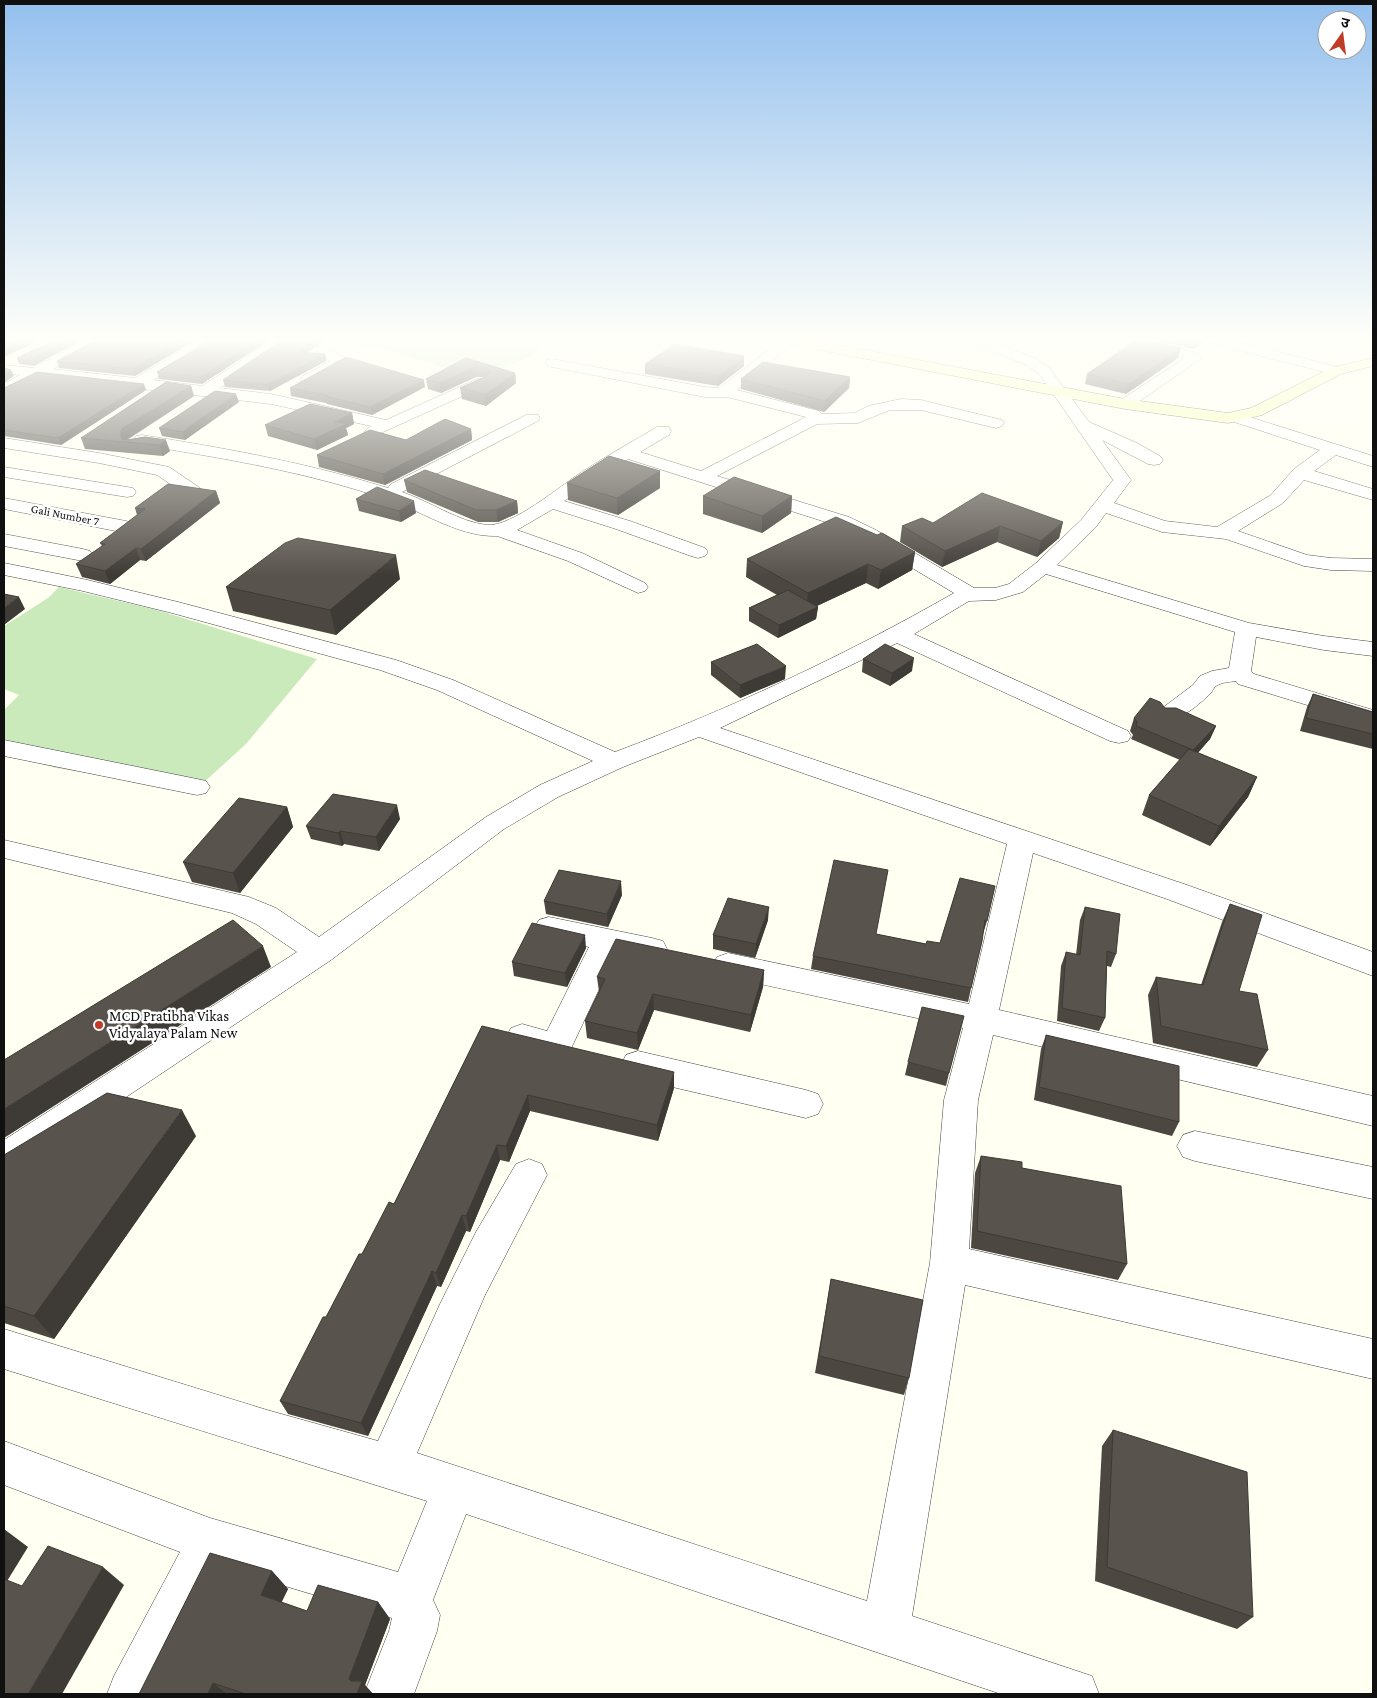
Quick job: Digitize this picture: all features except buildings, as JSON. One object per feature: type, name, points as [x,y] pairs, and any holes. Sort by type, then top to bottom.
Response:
[{"type":"street","points":[[353,417],[388,425]]},
{"type":"street","points":[[360,438],[405,417]]},
{"type":"street","points":[[702,477],[808,424],[814,419],[860,417]]},
{"type":"street","points":[[972,417],[996,423]]},
{"type":"street","points":[[4,1159],[320,952],[495,823],[549,791],[614,761],[698,729],[897,635],[970,594],[996,594],[1016,588],[1043,567],[1089,523],[1122,480],[1077,417]]},
{"type":"street","points":[[1235,417],[1373,462]]},
{"type":"street","points":[[387,493],[532,418]]},
{"type":"street","points":[[1084,426],[1154,460]]},
{"type":"street","points":[[99,458],[122,452],[158,429]]},
{"type":"street","points":[[142,440],[234,454],[299,468],[387,493],[476,529],[490,531],[512,525],[664,431]]},
{"type":"street","points":[[63,453],[87,438]]},
{"type":"street","points":[[4,443],[99,458],[164,471],[194,492]]},
{"type":"street","points":[[1220,533],[1277,498],[1285,492],[1300,472],[1332,450]]},
{"type":"street","points":[[626,453],[842,521],[869,534],[970,594]]},
{"type":"street","points":[[299,468],[316,459]]},
{"type":"street","points":[[4,472],[127,492]]},
{"type":"street","points":[[1300,472],[1373,494]]},
{"type":"street","points":[[549,502],[623,525],[698,552]]},
{"type":"street","name":"Gali Number 7","points":[[4,503],[126,527]]},
{"type":"street","points":[[1102,505],[1162,526],[1220,533],[1304,560],[1331,564],[1373,565]]},
{"type":"street","points":[[499,530],[575,557],[638,587]]},
{"type":"street","points":[[4,540],[83,555]]},
{"type":"street","points":[[1043,567],[1246,629],[1324,643],[1373,649]]},
{"type":"street","points":[[4,569],[83,585],[168,606],[388,665],[445,685],[614,761]]},
{"type":"street","points":[[1240,674],[1246,629]]},
{"type":"street","points":[[897,635],[1119,736]]},
{"type":"street","points":[[1170,714],[1201,690],[1208,681],[1220,676],[1240,674],[1253,682],[1373,718]]},
{"type":"street","points":[[698,729],[1177,892],[1373,964]]},
{"type":"street","points":[[4,748],[198,787]]},
{"type":"street","points":[[886,1631],[949,1263],[961,1100],[1022,839]]},
{"type":"street","points":[[4,849],[239,904],[266,916],[320,952]]},
{"type":"street","points":[[545,927],[981,1019],[1373,1110]]},
{"type":"street","points":[[585,1053],[607,940]]},
{"type":"street","points":[[499,1032],[806,1104]]},
{"type":"street","points":[[1196,1146],[1373,1183]]},
{"type":"street","points":[[389,1466],[480,1264],[512,1202],[529,1175]]},
{"type":"street","points":[[949,1263],[1373,1359]]},
{"type":"street","points":[[4,1349],[267,1431],[389,1466],[1074,1694]]},
{"type":"street","points":[[4,1463],[210,1541],[397,1596],[409,1602],[416,1616],[413,1631],[389,1694]]},
{"type":"street","points":[[409,1602],[454,1488]]},
{"type":"street","points":[[132,1694],[210,1541]]},
{"type":"green space","points":[[59,587],[157,610],[317,659],[246,744],[202,784],[191,789],[56,768],[4,754],[4,710],[19,695],[4,689],[4,626],[48,598]]},
{"type":"place","name":"MCD Pratibha Vikas Vidyalaya Palam New","points":[[99,1025]]}]
